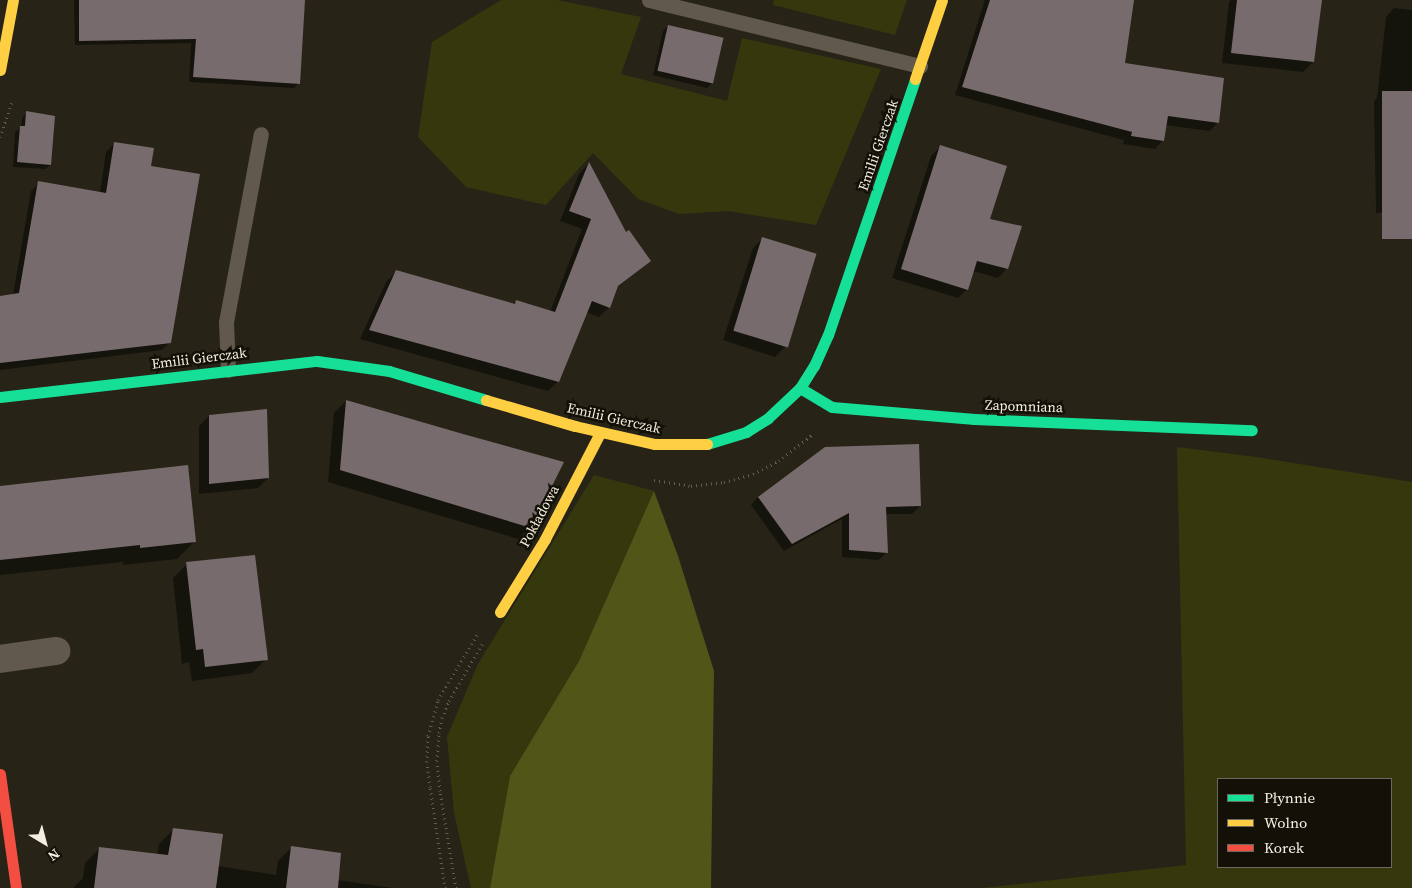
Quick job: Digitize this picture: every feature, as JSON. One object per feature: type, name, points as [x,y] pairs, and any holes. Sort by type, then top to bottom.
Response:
[{"type":"street","points":[[0,70],[13,0]]},
{"type":"street","name":"Emilii Gierczak","points":[[0,397],[316,361],[368,366],[600,433],[656,444],[680,446],[705,444],[728,439],[746,432],[768,418],[800,388],[814,366],[828,335],[942,0]]},
{"type":"street","name":"Zapomniana","points":[[800,388],[832,406],[842,407],[974,419],[1252,430]]},
{"type":"street","name":"Pokładowa","points":[[500,612],[545,539],[600,433]]},
{"type":"street","points":[[0,659],[56,651]]},
{"type":"street","points":[[0,774],[16,888]]},
{"type":"lane","points":[[648,0],[920,66]]},
{"type":"lane","points":[[228,370],[226,322],[261,134]]},
{"type":"path","points":[[445,888],[428,774],[430,727],[438,700],[475,638],[500,612]]},
{"type":"path","points":[[456,888],[440,791],[438,761],[440,726],[449,701],[500,612]]},
{"type":"green space","points":[[501,0],[557,0],[641,17],[621,74],[727,101],[742,38],[881,69],[816,225],[728,211],[679,214],[638,199],[593,153],[546,205],[466,187],[418,137],[432,42]]},
{"type":"green space","points":[[774,0],[907,0],[895,35],[773,5]]},
{"type":"green space","points":[[1177,447],[1256,457],[1412,482],[1412,888],[982,888],[1186,865]]},
{"type":"green space","points":[[594,475],[654,491],[579,661],[510,776],[490,888],[471,888],[454,813],[447,737],[478,664]]},
{"type":"green space","points":[[654,491],[678,556],[714,671],[711,888],[490,888],[510,776],[579,661]]},
{"type":"building","points":[[79,0],[305,0],[300,84],[193,77],[196,39],[79,41]]},
{"type":"building","points":[[990,0],[1134,0],[1125,63],[1224,78],[1219,123],[1168,116],[1164,141],[1131,136],[1132,132],[962,87]]},
{"type":"building","points":[[1237,0],[1322,0],[1314,62],[1231,53]]},
{"type":"building","points":[[668,25],[724,38],[713,84],[657,71]]},
{"type":"building","points":[[1382,91],[1412,91],[1412,239],[1382,239]]},
{"type":"building","points":[[26,111],[55,116],[51,165],[17,162],[20,126],[25,126]]},
{"type":"building","points":[[114,142],[154,148],[151,166],[200,174],[171,343],[0,363],[0,296],[19,293],[38,181],[106,193]]},
{"type":"building","points":[[940,145],[1007,166],[990,219],[1022,226],[1008,269],[977,261],[968,290],[901,269]]},
{"type":"building","points":[[589,162],[626,232],[629,230],[651,261],[618,286],[610,308],[592,301],[559,382],[369,330],[396,270],[515,304],[516,300],[555,312],[591,219],[569,211]]},
{"type":"building","points":[[762,237],[817,254],[788,347],[733,331]]},
{"type":"building","points":[[346,400],[564,462],[531,528],[340,470]]},
{"type":"building","points":[[267,409],[269,478],[209,484],[209,415]]},
{"type":"building","points":[[919,444],[921,506],[886,507],[888,553],[849,550],[849,513],[792,544],[758,497],[825,447]]},
{"type":"building","points":[[188,465],[196,542],[140,548],[140,545],[0,560],[0,486]]},
{"type":"building","points":[[255,555],[268,660],[205,667],[203,649],[196,650],[186,562]]},
{"type":"building","points":[[173,828],[223,834],[216,888],[94,888],[99,847],[168,855]]},
{"type":"building","points":[[291,846],[341,853],[338,888],[286,888]]},
{"type":"traffic: fast","points":[[707,444],[746,432],[768,418],[800,388],[814,366],[828,335],[915,79]]},
{"type":"traffic: fast","points":[[0,397],[317,361],[389,371],[486,400]]},
{"type":"traffic: fast","points":[[800,388],[832,407],[974,419],[1252,430]]},
{"type":"traffic: slow","points":[[0,70],[13,0]]},
{"type":"traffic: slow","points":[[915,79],[942,0]]},
{"type":"traffic: slow","points":[[486,400],[575,426],[655,444],[707,444]]},
{"type":"traffic: slow","points":[[500,612],[545,539],[600,433]]},
{"type":"traffic: jam","points":[[0,774],[16,888]]}]
